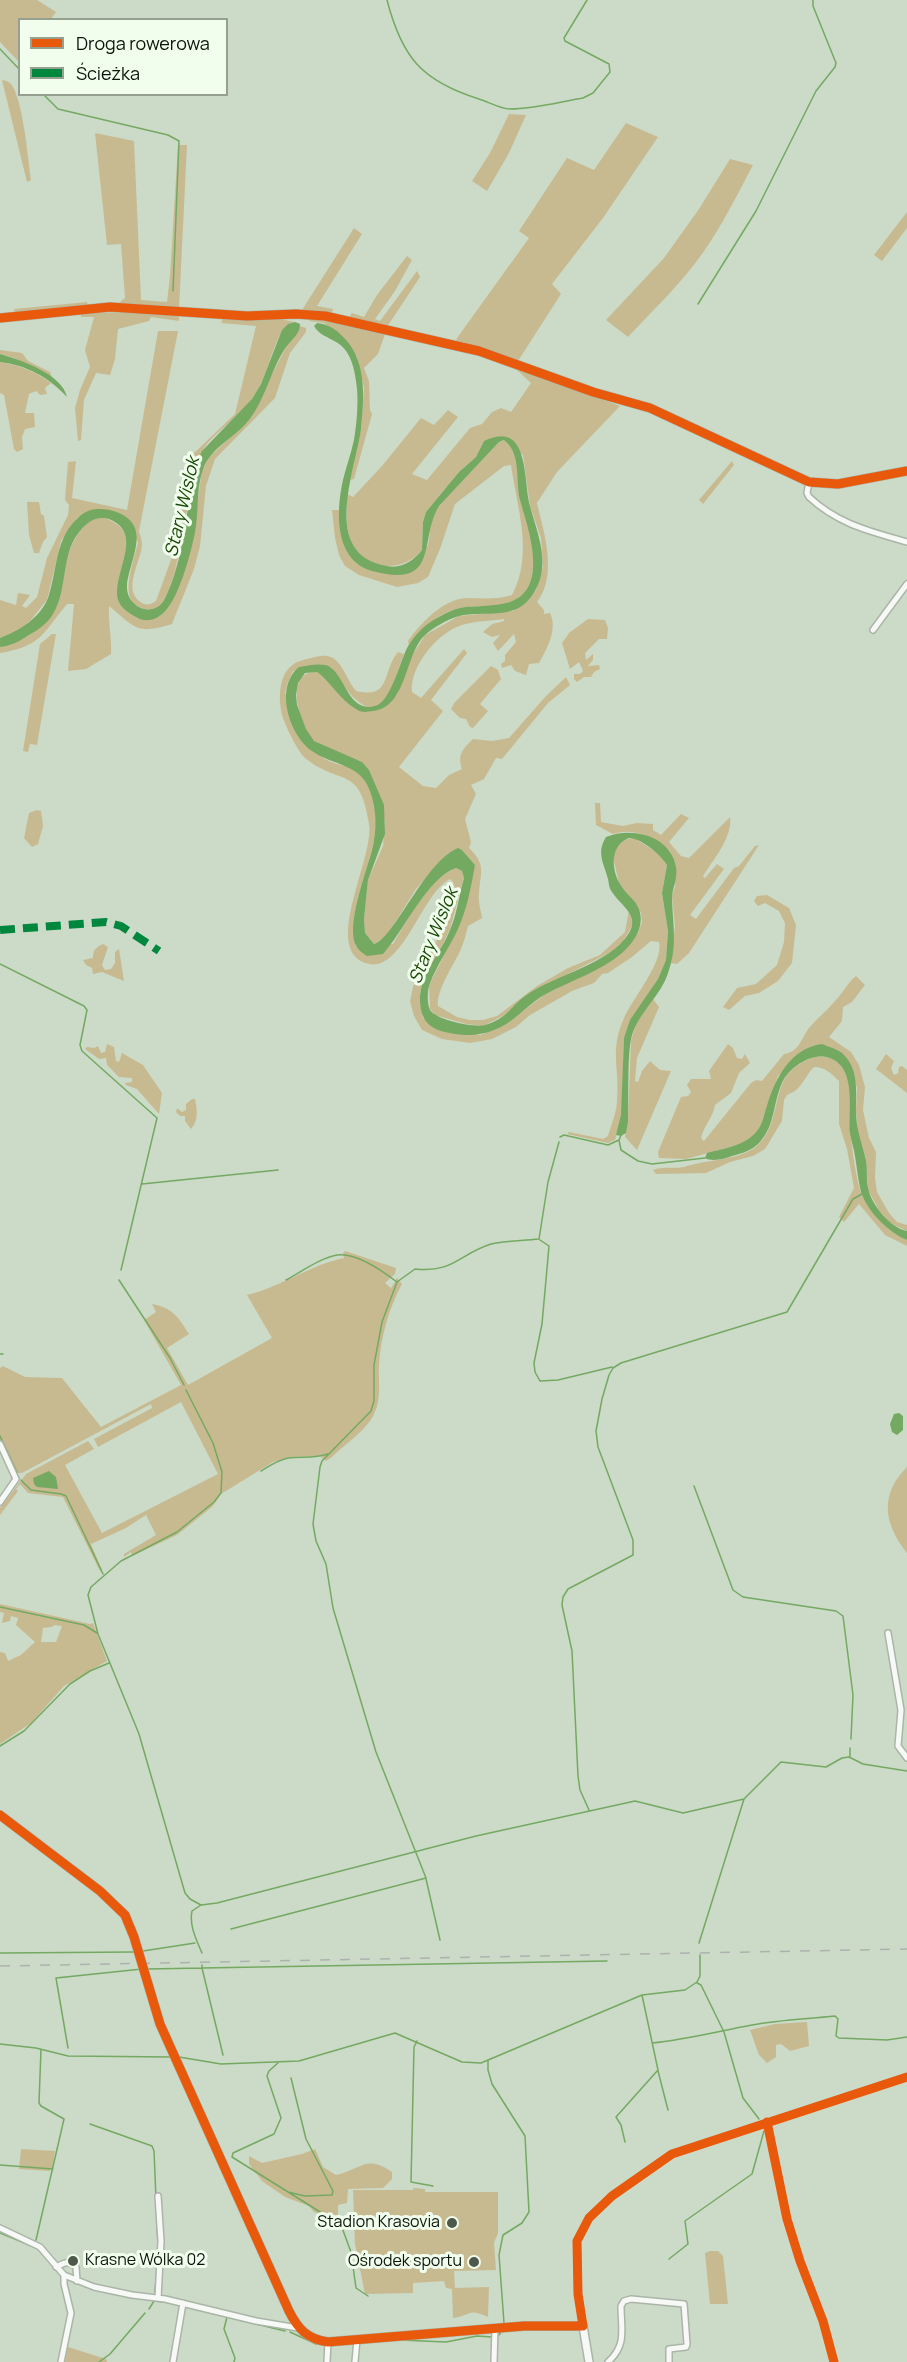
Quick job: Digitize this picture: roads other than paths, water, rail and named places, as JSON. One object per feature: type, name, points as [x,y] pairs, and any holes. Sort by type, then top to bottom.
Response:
[{"type":"street","points":[[0,318],[110,307],[247,316],[296,314],[325,316],[479,351],[595,393],[650,408],[809,482],[838,484],[907,471]]},
{"type":"street","points":[[809,482],[807,493],[809,497],[838,519],[858,528],[907,542]]},
{"type":"street","points":[[873,630],[907,584]]},
{"type":"street","points":[[0,1444],[16,1479],[0,1502]]},
{"type":"street","points":[[888,1633],[901,1710],[898,1746],[907,1758]]},
{"type":"street","points":[[0,1815],[100,1891],[125,1915],[134,1937],[160,2024],[298,2328]]},
{"type":"street","points":[[589,2362],[578,2294],[576,2248],[583,2226],[593,2214],[629,2183],[672,2154],[907,2077]]},
{"type":"street","points":[[767,2122],[794,2244],[823,2321],[834,2362]]},
{"type":"street","points":[[158,2196],[161,2241],[159,2298]]},
{"type":"street","points":[[0,2228],[40,2247],[64,2275],[77,2281],[113,2292],[159,2298],[256,2321],[298,2328],[309,2336],[328,2342],[495,2328],[583,2326]]},
{"type":"street","points":[[56,2267],[68,2262],[74,2264],[77,2281]]},
{"type":"street","points":[[61,2362],[71,2313],[64,2275]]},
{"type":"street","points":[[608,2362],[621,2346],[621,2306],[631,2299],[684,2304],[687,2344],[686,2347],[669,2349],[669,2362]]},
{"type":"street","points":[[173,2362],[183,2303]]},
{"type":"street","points":[[494,2362],[495,2328]]},
{"type":"street","points":[[355,2362],[357,2339]]},
{"type":"street","points":[[327,2362],[328,2342]]},
{"type":"waterway","points":[[387,0],[393,20],[408,52],[429,75],[459,92],[506,109],[537,107],[583,98],[593,93],[610,72],[609,64],[565,41],[564,38],[587,0]]},
{"type":"waterway","points":[[698,304],[756,211],[816,91],[835,67],[836,63],[813,6],[813,0]]},
{"type":"waterway","points":[[0,49],[18,68]]},
{"type":"waterway","points":[[45,96],[58,109],[168,135],[179,141],[173,291]]},
{"type":"waterway","points":[[0,964],[84,1006],[87,1010],[80,1045],[82,1051],[157,1118],[121,1270]]},
{"type":"waterway","points":[[560,1137],[564,1135],[608,1145],[619,1140]]},
{"type":"waterway","name":"Stary Wislok","points":[[621,1135],[619,1140],[621,1150],[638,1161],[652,1164],[705,1158]]},
{"type":"waterway","points":[[231,1929],[426,1878],[376,1752],[333,1608],[326,1564],[316,1541],[313,1524],[320,1467],[322,1461],[371,1411],[374,1401],[374,1365],[382,1322],[397,1282],[415,1269],[439,1268],[491,1244],[539,1239],[548,1182],[559,1142]]},
{"type":"waterway","points":[[142,1184],[278,1170]]},
{"type":"waterway","points":[[589,1810],[580,1790],[578,1776],[572,1651],[562,1605],[563,1597],[568,1589],[633,1555],[633,1540],[598,1447],[596,1431],[609,1375],[613,1368],[621,1363],[787,1312],[853,1199],[862,1194]]},
{"type":"waterway","points":[[540,1240],[549,1246],[542,1324],[534,1363],[535,1372],[540,1381],[558,1380],[612,1367]]},
{"type":"waterway","points":[[286,1280],[324,1259],[344,1255],[369,1264],[397,1282]]},
{"type":"waterway","points":[[119,1280],[170,1358],[184,1385]]},
{"type":"waterway","points":[[186,1390],[213,1443],[222,1472],[221,1493],[214,1502],[177,1532],[121,1561],[91,1587],[88,1595],[98,1634],[139,1734],[185,1893],[201,1905]]},
{"type":"waterway","points":[[0,1436],[17,1472]]},
{"type":"waterway","points":[[261,1471],[284,1459],[328,1454]]},
{"type":"waterway","points":[[21,1480],[31,1490],[66,1496],[103,1574]]},
{"type":"waterway","points":[[694,1486],[733,1590],[743,1597],[836,1611],[843,1616],[853,1695],[851,1739]]},
{"type":"waterway","points":[[0,1607],[84,1625],[97,1633]]},
{"type":"waterway","points":[[0,1746],[24,1731],[70,1684],[90,1671],[109,1663]]},
{"type":"waterway","points":[[850,1748],[850,1756]]},
{"type":"waterway","points":[[699,1943],[744,1799],[781,1762],[826,1767],[842,1758],[849,1757],[863,1764],[907,1771]]},
{"type":"waterway","points":[[202,1953],[191,1922],[192,1911],[201,1905],[217,1903],[476,1836],[635,1801],[683,1813],[744,1799]]},
{"type":"waterway","points":[[426,1879],[440,1940]]},
{"type":"waterway","points":[[143,1951],[195,1943]]},
{"type":"waterway","points":[[0,1953],[134,1952]]},
{"type":"waterway","points":[[179,2057],[221,2064],[299,2061],[395,2033],[462,2062],[481,2063],[642,1995],[685,1990],[697,1982],[700,1976],[700,1955]]},
{"type":"waterway","points":[[223,2055],[202,1968],[607,1961]]},
{"type":"waterway","points":[[147,1969],[202,1968],[202,1965]]},
{"type":"waterway","points":[[68,2048],[56,1978],[142,1969]]},
{"type":"waterway","points":[[697,1983],[701,1985],[724,2032],[743,2098],[759,2119]]},
{"type":"waterway","points":[[625,2142],[621,2125],[616,2117],[658,2070],[642,1995]]},
{"type":"waterway","points":[[652,2043],[762,2023],[835,2016],[838,2019],[836,2036],[839,2038],[887,2040],[907,2037]]},
{"type":"waterway","points":[[417,2041],[414,2047],[411,2182],[433,2186]]},
{"type":"waterway","points":[[0,2044],[36,2048],[68,2056],[171,2057]]},
{"type":"waterway","points":[[36,2240],[64,2119],[39,2103],[41,2049]]},
{"type":"waterway","points":[[488,2061],[492,2084],[525,2136],[529,2212],[522,2223],[503,2235],[499,2255],[504,2323]]},
{"type":"waterway","points":[[279,2062],[267,2076],[281,2118],[274,2134],[233,2153],[232,2157],[341,2225],[351,2252],[356,2288],[368,2296]]},
{"type":"waterway","points":[[658,2071],[668,2110]]},
{"type":"waterway","points":[[288,2192],[305,2196],[332,2195],[333,2191],[306,2139],[291,2078]]},
{"type":"waterway","points":[[90,2124],[152,2146],[158,2246]]},
{"type":"waterway","points":[[669,2259],[688,2244],[685,2221],[752,2174],[764,2131]]},
{"type":"waterway","points":[[0,2165],[53,2169]]},
{"type":"waterway","points":[[0,2233],[34,2247]]},
{"type":"waterway","points":[[155,2292],[158,2257]]},
{"type":"waterway","points":[[149,2309],[154,2301],[172,2303]]},
{"type":"waterway","points":[[186,2307],[285,2331]]},
{"type":"waterway","points":[[99,2362],[110,2354],[145,2313]]},
{"type":"waterway","points":[[227,2317],[224,2329],[235,2358],[234,2362]]},
{"type":"waterway","points":[[499,2335],[502,2331]]},
{"type":"waterway","points":[[290,2332],[316,2344],[325,2345]]},
{"type":"waterway","points":[[399,2340],[446,2342],[477,2336],[492,2337]]},
{"type":"railway","points":[[0,1966],[907,1949]]},
{"type":"place","name":"Stadion Krasovia","points":[[452,2223]]},
{"type":"place","name":"Krasne Wólka 02","points":[[73,2261]]},
{"type":"place","name":"Ośrodek sportu","points":[[474,2262]]}]
